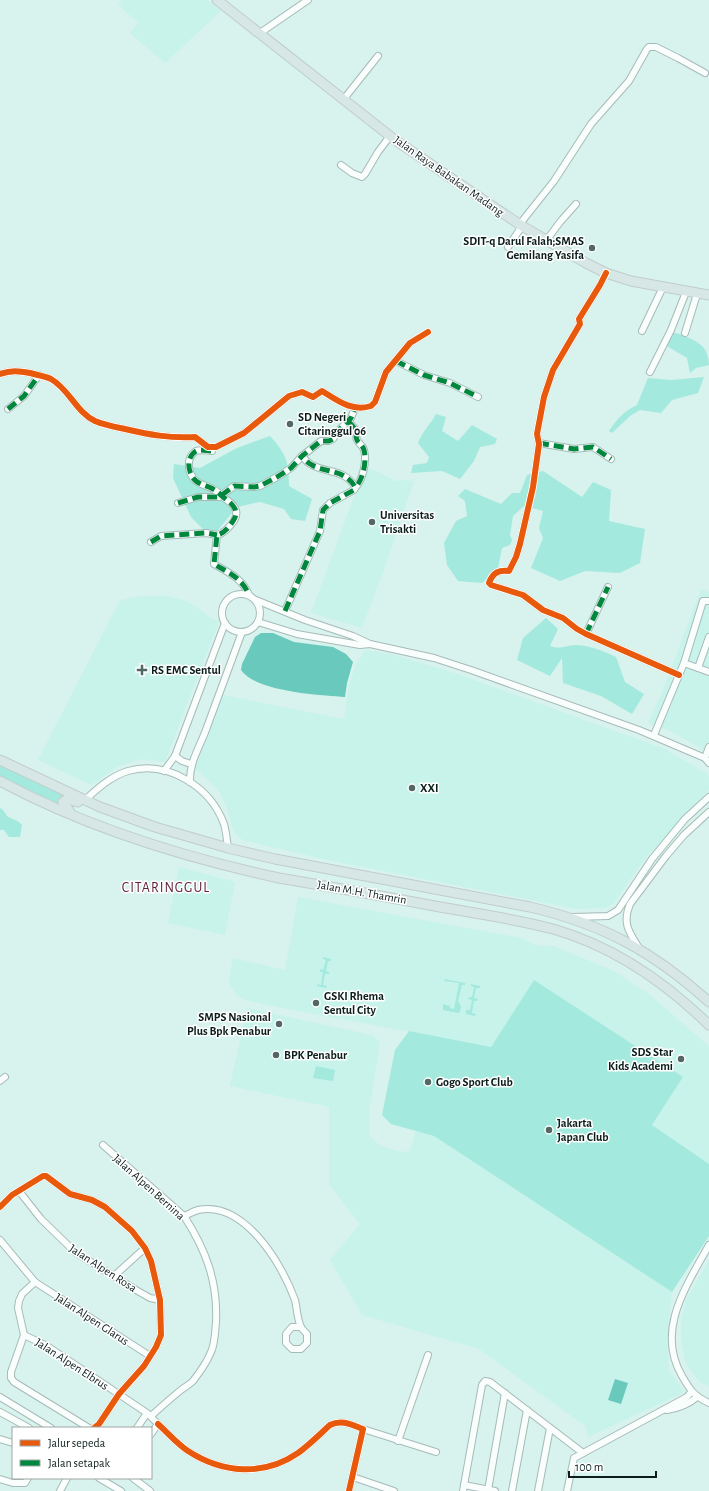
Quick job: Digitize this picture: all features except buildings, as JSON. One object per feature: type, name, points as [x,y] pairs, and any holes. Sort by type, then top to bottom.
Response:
[{"type":"main road","name":"Jalan Raya Babakan Madang","points":[[217,0],[390,136],[546,241],[606,273],[631,281],[709,296]]},
{"type":"main road","name":"Jalan M.H. Thamrin","points":[[0,760],[100,807],[155,827],[228,848],[275,859],[530,907],[567,916],[618,937],[640,950],[683,980],[709,1002]]},
{"type":"main road","name":"Jalan M.H. Thamrin","points":[[0,781],[18,791],[80,817],[156,846],[239,870],[525,922],[570,935],[611,952],[632,963],[672,992],[709,1026]]},
{"type":"main road","points":[[80,817],[70,812],[64,806],[64,800],[67,799],[90,807],[100,807]]},
{"type":"main road","points":[[596,946],[602,942],[604,937],[600,929]]},
{"type":"main road","points":[[611,952],[610,946],[613,940],[618,937]]},
{"type":"street","points":[[260,33],[308,0]]},
{"type":"street","points":[[508,247],[521,225],[554,181],[591,124],[629,81],[649,47],[656,47],[705,73]]},
{"type":"street","points":[[343,100],[378,56]]},
{"type":"street","points":[[341,165],[352,173],[362,177],[390,136]]},
{"type":"street","points":[[546,241],[576,204]]},
{"type":"street","points":[[606,273],[579,319],[580,324],[553,370],[542,406],[537,434],[538,443],[533,487],[516,557],[509,571],[502,570],[496,572],[489,582],[491,585],[523,595],[543,610],[563,618],[586,634],[679,675]]},
{"type":"street","points":[[642,331],[663,288]]},
{"type":"street","points":[[650,372],[671,330],[686,292]]},
{"type":"street","points":[[685,333],[698,294]]},
{"type":"street","points":[[0,374],[12,370],[51,379],[96,422],[161,437],[195,437],[210,448],[224,444],[244,433],[289,396],[297,393],[302,392],[313,397],[322,391],[341,404],[355,408],[365,408],[371,406],[375,402],[386,372],[410,343],[428,332]]},
{"type":"street","points":[[396,361],[424,375],[450,383],[478,397]]},
{"type":"street","points":[[8,409],[24,396],[39,375]]},
{"type":"street","points":[[178,503],[198,497],[222,496],[234,486],[248,488],[260,486],[291,468],[302,456],[321,441],[329,441],[333,439],[338,430],[352,416],[355,408]]},
{"type":"street","points":[[285,611],[320,531],[324,510],[330,503],[354,488],[362,478],[364,468],[364,450],[358,443],[356,430],[348,421]]},
{"type":"street","points":[[538,443],[574,449],[593,447],[611,459]]},
{"type":"street","points":[[151,542],[161,536],[206,533],[218,535],[230,526],[236,515],[234,505],[213,489],[196,481],[190,471],[189,463],[192,456],[196,452],[202,450],[216,451],[224,444]]},
{"type":"street","points":[[302,456],[314,466],[340,474],[352,483],[354,488]]},
{"type":"street","points":[[218,535],[214,564],[244,584],[249,595],[256,600],[305,620],[354,636],[370,644]]},
{"type":"street","points":[[586,634],[608,587]]},
{"type":"street","points":[[164,770],[171,764],[175,756],[225,623],[222,611],[227,600],[237,594],[249,595]]},
{"type":"street","points":[[225,623],[234,630],[242,632],[250,630],[258,622],[261,611],[256,600]]},
{"type":"street","points":[[654,735],[684,663],[703,601],[709,601]]},
{"type":"street","points":[[258,622],[297,634],[360,645],[370,644],[403,650],[458,666],[654,735],[707,760],[709,747]]},
{"type":"street","points":[[190,782],[191,764],[207,729],[242,632]]},
{"type":"street","points":[[698,668],[709,637]]},
{"type":"street","points":[[684,663],[709,672]]},
{"type":"street","points":[[175,756],[182,761],[191,764]]},
{"type":"street","points":[[85,800],[102,785],[123,773],[137,769],[164,770],[182,776],[200,789],[213,803],[224,825],[228,848]]},
{"type":"street","points":[[567,916],[604,917],[613,914],[618,910],[652,859],[685,819],[709,797]]},
{"type":"street","points":[[640,950],[628,930],[626,913],[630,904],[664,858],[709,812]]},
{"type":"street","points":[[685,819],[693,827]]},
{"type":"street","name":"Jalan Alpen Bernina","points":[[103,1145],[184,1216],[202,1248],[213,1276],[216,1297],[216,1331],[212,1352],[203,1367],[192,1382],[149,1415],[138,1427]]},
{"type":"street","points":[[0,1207],[12,1195],[43,1176],[46,1176],[70,1194],[92,1200],[105,1207],[132,1232],[145,1248],[151,1261],[160,1300],[161,1335],[144,1366],[119,1394],[99,1424],[95,1427]]},
{"type":"street","name":"Jalan Alpen Rosa","points":[[19,1191],[41,1219],[75,1252],[150,1298],[160,1300]]},
{"type":"street","points":[[184,1216],[197,1210],[219,1210],[229,1214],[262,1240],[275,1258],[288,1284],[294,1300],[301,1328]]},
{"type":"street","name":"Jalan Alpen Glarus","points":[[0,1240],[35,1282],[150,1356]]},
{"type":"street","points":[[709,1245],[694,1270],[676,1308],[672,1327],[672,1341],[676,1366],[691,1392],[709,1403]]},
{"type":"street","points":[[114,1276],[145,1248]]},
{"type":"street","points":[[35,1282],[22,1294],[19,1300],[18,1308],[24,1335],[11,1372],[11,1378],[14,1382],[87,1427]]},
{"type":"street","name":"Jalan Alpen Elbrus","points":[[24,1335],[47,1346],[119,1394],[149,1415],[186,1450],[216,1465],[249,1470],[269,1468],[298,1453],[330,1425],[345,1422],[398,1441],[436,1452]]},
{"type":"street","points":[[398,1441],[428,1355]]},
{"type":"street","points":[[495,1491],[463,1488],[482,1385],[485,1381],[490,1382],[583,1453]]},
{"type":"street","points":[[567,1491],[574,1458],[687,1397],[691,1392]]},
{"type":"street","points":[[488,1490],[505,1394]]},
{"type":"street","points":[[0,1397],[49,1427]]},
{"type":"street","points":[[662,1411],[677,1408],[697,1397]]},
{"type":"street","points":[[512,1491],[527,1410]]},
{"type":"street","points":[[0,1412],[26,1427]]},
{"type":"street","points":[[152,1433],[158,1424]]},
{"type":"street","points":[[538,1491],[550,1428]]},
{"type":"street","points":[[349,1491],[363,1429]]},
{"type":"street","points":[[0,1439],[12,1443]]},
{"type":"street","points":[[353,1477],[394,1491]]},
{"type":"street","points":[[0,1479],[20,1484],[26,1483],[28,1479]]},
{"type":"street","points":[[60,1491],[66,1479]]},
{"type":"street","points":[[101,1479],[121,1491]]},
{"type":"street","points":[[134,1479],[150,1491]]},
{"type":"shaded area","points":[[122,0],[207,0],[221,11],[165,63],[130,33],[138,22],[118,5]]},
{"type":"shaded area","points":[[673,333],[689,338],[702,346],[709,360],[709,365],[696,368],[690,373],[687,358],[667,346]]},
{"type":"shaded area","points":[[704,377],[698,393],[672,400],[661,413],[640,410],[630,416],[612,433],[609,431],[621,416],[637,405],[648,378],[671,380]]},
{"type":"shaded area","points":[[436,414],[446,417],[442,431],[458,441],[472,425],[497,439],[495,444],[480,447],[474,461],[460,479],[442,471],[411,473],[413,465],[427,463],[429,457],[418,443]]},
{"type":"shaded area","points":[[270,436],[286,458],[289,486],[312,499],[305,521],[291,519],[284,509],[260,502],[237,507],[217,531],[206,532],[191,517],[173,478],[174,464],[200,468],[237,448]]},
{"type":"shaded area","name":"Universitas Trisakti","points":[[365,467],[395,481],[414,481],[386,564],[362,628],[311,613]]},
{"type":"shaded area","points":[[543,471],[582,497],[593,482],[611,490],[609,521],[645,529],[640,563],[620,573],[585,571],[560,581],[531,568],[543,538],[539,528],[543,511],[524,506],[513,516],[510,535],[512,540],[510,545],[502,548],[498,568],[482,583],[458,581],[447,565],[444,543],[456,521],[467,516],[465,501],[458,496],[465,489],[501,504],[512,493],[520,493],[527,475]]},
{"type":"shaded area","points":[[701,589],[709,592],[709,755],[695,745],[668,730],[648,723],[666,683]]},
{"type":"shaded area","name":"RS EMC Sentul","points":[[142,596],[168,596],[186,601],[212,619],[219,621],[165,762],[142,759],[119,766],[91,785],[38,760],[120,600]]},
{"type":"shaded area","points":[[546,618],[558,629],[550,646],[557,648],[573,645],[588,646],[616,657],[625,682],[644,694],[632,714],[601,696],[563,683],[562,658],[550,676],[517,660],[523,638]]},
{"type":"shaded area","points":[[261,633],[273,633],[294,642],[333,647],[346,654],[353,662],[345,697],[274,688],[249,677],[241,670],[242,664],[255,637]]},
{"type":"shaded area","points":[[365,650],[390,654],[452,672],[665,749],[706,773],[709,777],[709,790],[704,798],[647,856],[614,903],[605,908],[576,909],[323,859],[242,840],[234,832],[225,803],[218,789],[195,768],[223,695],[344,719],[349,685],[356,664]]},
{"type":"shaded area","points":[[0,764],[63,795],[59,801],[61,805],[0,777]]},
{"type":"shaded area","points":[[0,808],[7,816],[18,821],[22,825],[20,837],[9,837],[4,830],[0,830]]},
{"type":"shaded area","points":[[179,867],[235,882],[225,935],[168,923]]},
{"type":"shaded area","points":[[298,897],[521,938],[535,945],[554,946],[614,971],[650,995],[709,1046],[709,1164],[652,1125],[683,1077],[534,980],[491,1047],[277,1007],[245,1000],[237,995],[231,987],[229,978],[233,958],[285,970]]},
{"type":"shaded area","points":[[323,957],[331,959],[331,961],[328,961],[326,971],[329,972],[329,974],[325,974],[323,985],[327,986],[326,988],[317,986],[317,984],[321,985],[323,972],[320,972],[320,969],[323,970],[326,960],[323,959]]},
{"type":"shaded area","points":[[444,979],[465,983],[465,985],[462,985],[458,1001],[461,1006],[460,1012],[458,1013],[443,1010],[443,1004],[454,1009],[459,983],[445,981]]},
{"type":"shaded area","name":"Jakarta Japan Club","points":[[534,980],[683,1077],[652,1125],[709,1164],[709,1236],[672,1292],[434,1136],[391,1124],[382,1115],[395,1050],[409,1031],[491,1047]]},
{"type":"shaded area","points":[[471,984],[480,986],[480,988],[476,988],[474,998],[478,999],[477,1001],[474,1001],[472,1013],[476,1014],[475,1016],[466,1014],[466,1010],[470,1010],[472,1000],[468,999],[469,997],[472,997],[474,987],[471,986]]},
{"type":"shaded area","points":[[247,1008],[372,1035],[380,1042],[369,1114],[370,1137],[381,1146],[402,1152],[410,1151],[416,1131],[434,1136],[672,1292],[667,1338],[669,1370],[685,1392],[588,1437],[585,1426],[479,1349],[362,1315],[330,1260],[360,1224],[329,1184],[329,1107],[230,1086]]},
{"type":"shaded area","points":[[316,1066],[335,1070],[333,1081],[313,1078]]},
{"type":"shaded area","points":[[709,1260],[709,1387],[699,1381],[686,1364],[681,1341],[681,1320],[687,1298]]},
{"type":"shaded area","points":[[615,1379],[628,1383],[621,1404],[608,1400]]},
{"type":"marked path","points":[[396,361],[424,375],[450,383],[478,397]]},
{"type":"marked path","points":[[8,409],[24,396],[39,375]]},
{"type":"marked path","points":[[178,503],[198,497],[219,497],[234,486],[260,486],[277,477],[291,468],[302,456],[321,441],[329,441],[333,439],[338,431],[351,418],[355,408]]},
{"type":"marked path","points":[[348,421],[356,430],[356,438],[363,447],[365,454],[365,465],[358,485],[355,488]]},
{"type":"marked path","points":[[539,443],[574,449],[593,447],[611,459]]},
{"type":"marked path","points":[[211,451],[198,450],[193,454],[189,462],[191,474],[200,484],[211,488],[229,502],[234,507],[236,513],[228,528],[217,535],[214,564],[239,580],[249,595]]},
{"type":"marked path","points":[[285,611],[320,531],[323,510],[330,503],[354,490],[355,487],[351,481],[341,474],[317,468],[302,456]]},
{"type":"marked path","points":[[151,542],[161,536],[206,533],[217,535]]},
{"type":"marked path","points":[[586,634],[608,587]]},
{"type":"cycle path","points":[[606,273],[579,319],[580,324],[553,370],[544,397],[537,434],[539,444],[533,487],[516,557],[509,571],[497,572],[492,576],[489,583],[491,585],[523,595],[543,610],[563,618],[586,634],[679,675]]},
{"type":"cycle path","points":[[0,374],[11,371],[19,371],[51,379],[63,389],[88,417],[102,424],[159,436],[195,437],[208,447],[216,447],[244,433],[289,396],[302,392],[313,397],[322,391],[351,407],[358,408],[371,406],[375,402],[386,372],[410,343],[428,332]]},
{"type":"cycle path","points":[[0,1207],[12,1195],[43,1176],[46,1176],[70,1194],[92,1200],[105,1207],[132,1231],[145,1248],[151,1261],[160,1300],[161,1335],[156,1347],[144,1366],[119,1394],[99,1424],[95,1427]]},
{"type":"cycle path","points":[[158,1424],[176,1442],[201,1458],[229,1468],[243,1469],[257,1469],[285,1461],[302,1450],[330,1425],[334,1423],[351,1424],[363,1429],[349,1491]]},
{"type":"place","name":"SDIT-q Darul Falah;SMAS Gemilang Yasifa","points":[[592,248]]},
{"type":"place","name":"SD Negeri Citaringgul 06","points":[[290,424]]},
{"type":"place","name":"Universitas Trisakti","points":[[372,522]]},
{"type":"place","name":"RS EMC Sentul","points":[[142,670]]},
{"type":"place","name":"XXI","points":[[412,788]]},
{"type":"place","name":"GSKI Rhema Sentul City","points":[[316,1003]]},
{"type":"place","name":"SMPS Nasional Plus Bpk Penabur","points":[[279,1024]]},
{"type":"place","name":"BPK Penabur","points":[[276,1055]]},
{"type":"place","name":"SDS Star Kids Academi","points":[[681,1059]]},
{"type":"place","name":"Gogo Sport Club","points":[[428,1082]]},
{"type":"place","name":"Jakarta Japan Club","points":[[549,1130]]},
{"type":"district","name":"CITARINGGUL","points":[[166,887]]}]
